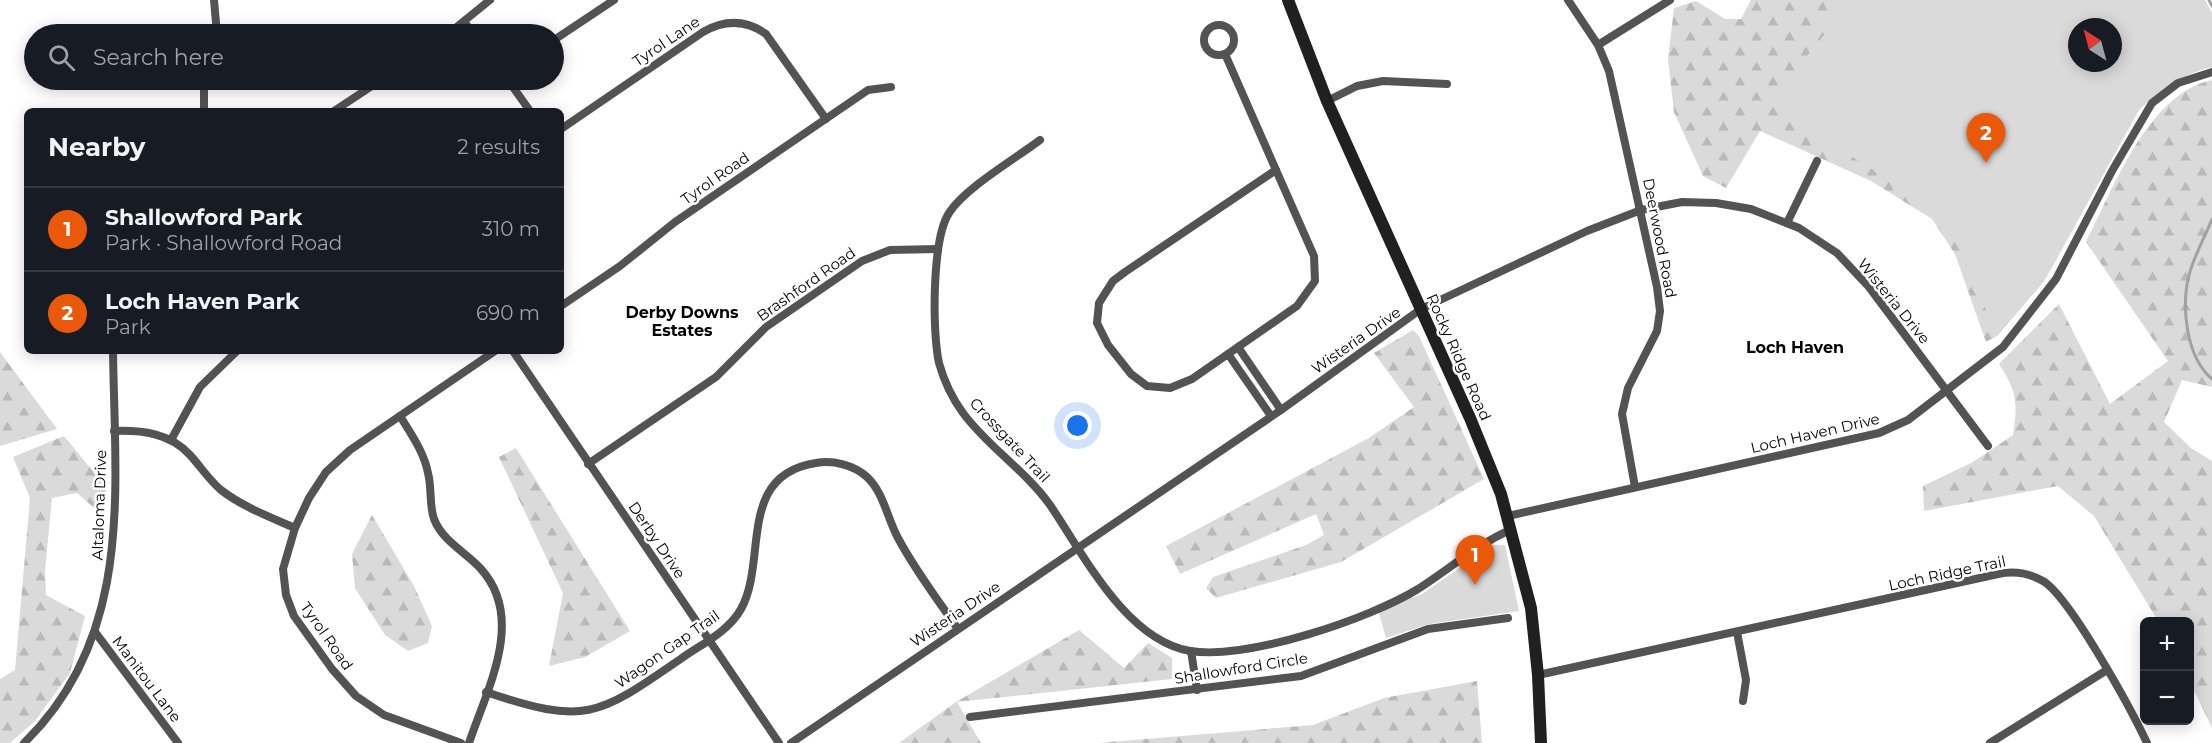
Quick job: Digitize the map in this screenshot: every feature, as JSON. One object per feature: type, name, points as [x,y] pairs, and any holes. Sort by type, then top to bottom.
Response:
[{"type":"main road","name":"Rocky Ridge Road","points":[[1288,0],[1327,100],[1484,450],[1508,516],[1531,608],[1538,675],[1540,743]]},
{"type":"street","points":[[214,0],[217,24]]},
{"type":"street","points":[[462,24],[490,0]]},
{"type":"street","points":[[564,33],[614,0]]},
{"type":"street","name":"Deerwood Road","points":[[1568,0],[1598,45],[1614,88],[1660,311],[1652,345],[1628,388],[1622,414],[1635,487]]},
{"type":"street","points":[[1598,45],[1670,0]]},
{"type":"street","name":"Tyrol Lane","points":[[564,127],[703,32],[728,22],[752,26],[766,34],[826,119]]},
{"type":"street","points":[[1225,54],[1314,256],[1315,281],[1297,306],[1180,385],[1158,388],[1147,386],[1131,374],[1101,334],[1096,312],[1099,303],[1113,281],[1276,170]]},
{"type":"street","name":"Loch Haven Drive","points":[[1508,516],[1879,433],[1899,425],[2002,347],[2056,279],[2112,171],[2152,103],[2178,83],[2212,72]]},
{"type":"street","points":[[1327,100],[1357,86],[1383,81],[1447,84]]},
{"type":"street","name":"Tyrol Road","points":[[564,304],[620,266],[675,222],[868,90],[891,87]]},
{"type":"street","points":[[204,90],[204,108]]},
{"type":"street","points":[[339,108],[366,90]]},
{"type":"street","points":[[515,90],[528,108]]},
{"type":"street","name":"Crossgate Trail","points":[[1040,140],[958,202],[945,220],[938,249],[936,340],[940,366],[949,389],[973,425],[1032,482],[1128,617],[1157,638],[1191,651]]},
{"type":"street","points":[[1787,223],[1816,162]]},
{"type":"street","name":"Wisteria Drive","points":[[791,743],[1281,410],[1421,309],[1587,231],[1641,210],[1682,202],[1716,203],[1751,209],[1787,223],[1837,253],[1869,287],[1988,446]]},
{"type":"street","name":"Brashford Road","points":[[588,464],[716,377],[766,327],[862,261],[890,250],[938,249]]},
{"type":"street","points":[[1238,347],[1281,410]]},
{"type":"street","name":"Altaloma Drive","points":[[24,743],[44,724],[71,686],[95,632],[107,589],[114,539],[113,354]]},
{"type":"street","points":[[171,440],[200,387],[234,354]]},
{"type":"street","name":"Tyrol Road","points":[[461,743],[384,715],[356,696],[332,669],[294,616],[286,595],[283,569],[295,528],[309,498],[326,472],[350,450],[491,354]]},
{"type":"street","name":"Derby Drive","points":[[515,354],[779,743]]},
{"type":"street","points":[[1228,354],[1271,416]]},
{"type":"street","points":[[400,416],[425,461],[432,507],[438,527],[450,542],[484,572],[498,597],[502,618],[502,637],[469,743]]},
{"type":"street","points":[[114,431],[150,432],[171,440],[188,453],[213,483],[233,498],[295,528]]},
{"type":"street","name":"Wagon Gap Trail","points":[[486,692],[549,711],[594,710],[625,696],[709,639],[734,618],[746,599],[759,519],[766,497],[787,474],[807,464],[827,462],[852,468],[871,481],[904,549],[958,629]]},
{"type":"street","points":[[1197,690],[1191,651],[1227,650],[1293,639],[1323,630],[1404,596],[1493,537],[1512,529]]},
{"type":"street","name":"Loch Ridge Trail","points":[[1538,675],[1998,574],[2017,573],[2035,577],[2054,589],[2107,670],[2147,743]]},
{"type":"street","name":"Shallowford Circle","points":[[970,717],[1301,676],[1428,629],[1508,618]]},
{"type":"street","name":"Manitou Lane","points":[[95,632],[178,743]]},
{"type":"street","points":[[1737,632],[1746,681],[1743,701]]},
{"type":"street","points":[[1990,743],[2107,670]]},
{"type":"green space","points":[[1751,0],[1871,0],[1968,199],[2045,280],[1997,336],[1986,342],[1955,254],[1932,219],[1871,181],[1760,131],[1726,188],[1703,176],[1674,112],[1668,59],[1674,8],[1696,1],[1725,19],[1741,19]]},
{"type":"green space","points":[[1857,0],[2205,0],[2212,13],[2212,67],[2172,83],[2139,110],[2045,280],[1997,336],[1950,226],[1910,193],[1768,104],[1846,8]]},
{"type":"green space","points":[[2212,80],[2212,387],[2182,380],[2164,422],[2191,448],[2212,461],[2212,728],[2194,690],[2194,617],[2156,617],[2094,516],[2058,486],[1924,511],[1923,486],[1973,462],[2013,435],[2015,398],[1999,364],[2059,304],[2110,404],[2168,361],[2086,242],[2135,146],[2151,123],[2169,104],[2189,89]]},
{"type":"green space","points":[[1413,330],[1419,336],[1484,479],[1341,562],[1216,598],[1206,588],[1213,577],[1306,545],[1324,535],[1316,514],[1180,574],[1166,546],[1369,438],[1414,407],[1374,353]]},
{"type":"green space","points":[[0,352],[57,429],[0,446]]},
{"type":"green space","points":[[64,436],[106,487],[104,517],[77,493],[52,498],[45,571],[46,595],[85,616],[70,673],[35,721],[10,743],[0,743],[0,679],[15,670],[30,498],[13,457]]},
{"type":"green space","points":[[516,448],[630,631],[585,657],[549,666],[563,593],[499,457]]},
{"type":"green space","points":[[372,515],[414,586],[432,626],[428,643],[408,651],[385,635],[355,588],[352,554]]},
{"type":"green space","points":[[1493,545],[1505,545],[1519,611],[1429,624],[1386,638],[1378,610],[1422,594]]},
{"type":"green space","points":[[1079,630],[1124,668],[1148,643],[1172,658],[1172,679],[957,702],[981,743],[899,743],[956,702]]},
{"type":"green space","points":[[1477,681],[1482,743],[1098,743],[1313,725],[1384,698]]},
{"type":"waterway","points":[[2209,0],[2212,6]]},
{"type":"waterway","points":[[2212,219],[2191,268],[2186,302],[2191,345],[2203,370],[2212,379]]},
{"type":"place","name":"Loch Haven Park","points":[[1986,163]]},
{"type":"place","name":"Shallowford Park","points":[[1475,585]]},
{"type":"district","name":"Derby Downs Estates","points":[[682,321]]},
{"type":"district","name":"Loch Haven","points":[[1795,347]]}]
